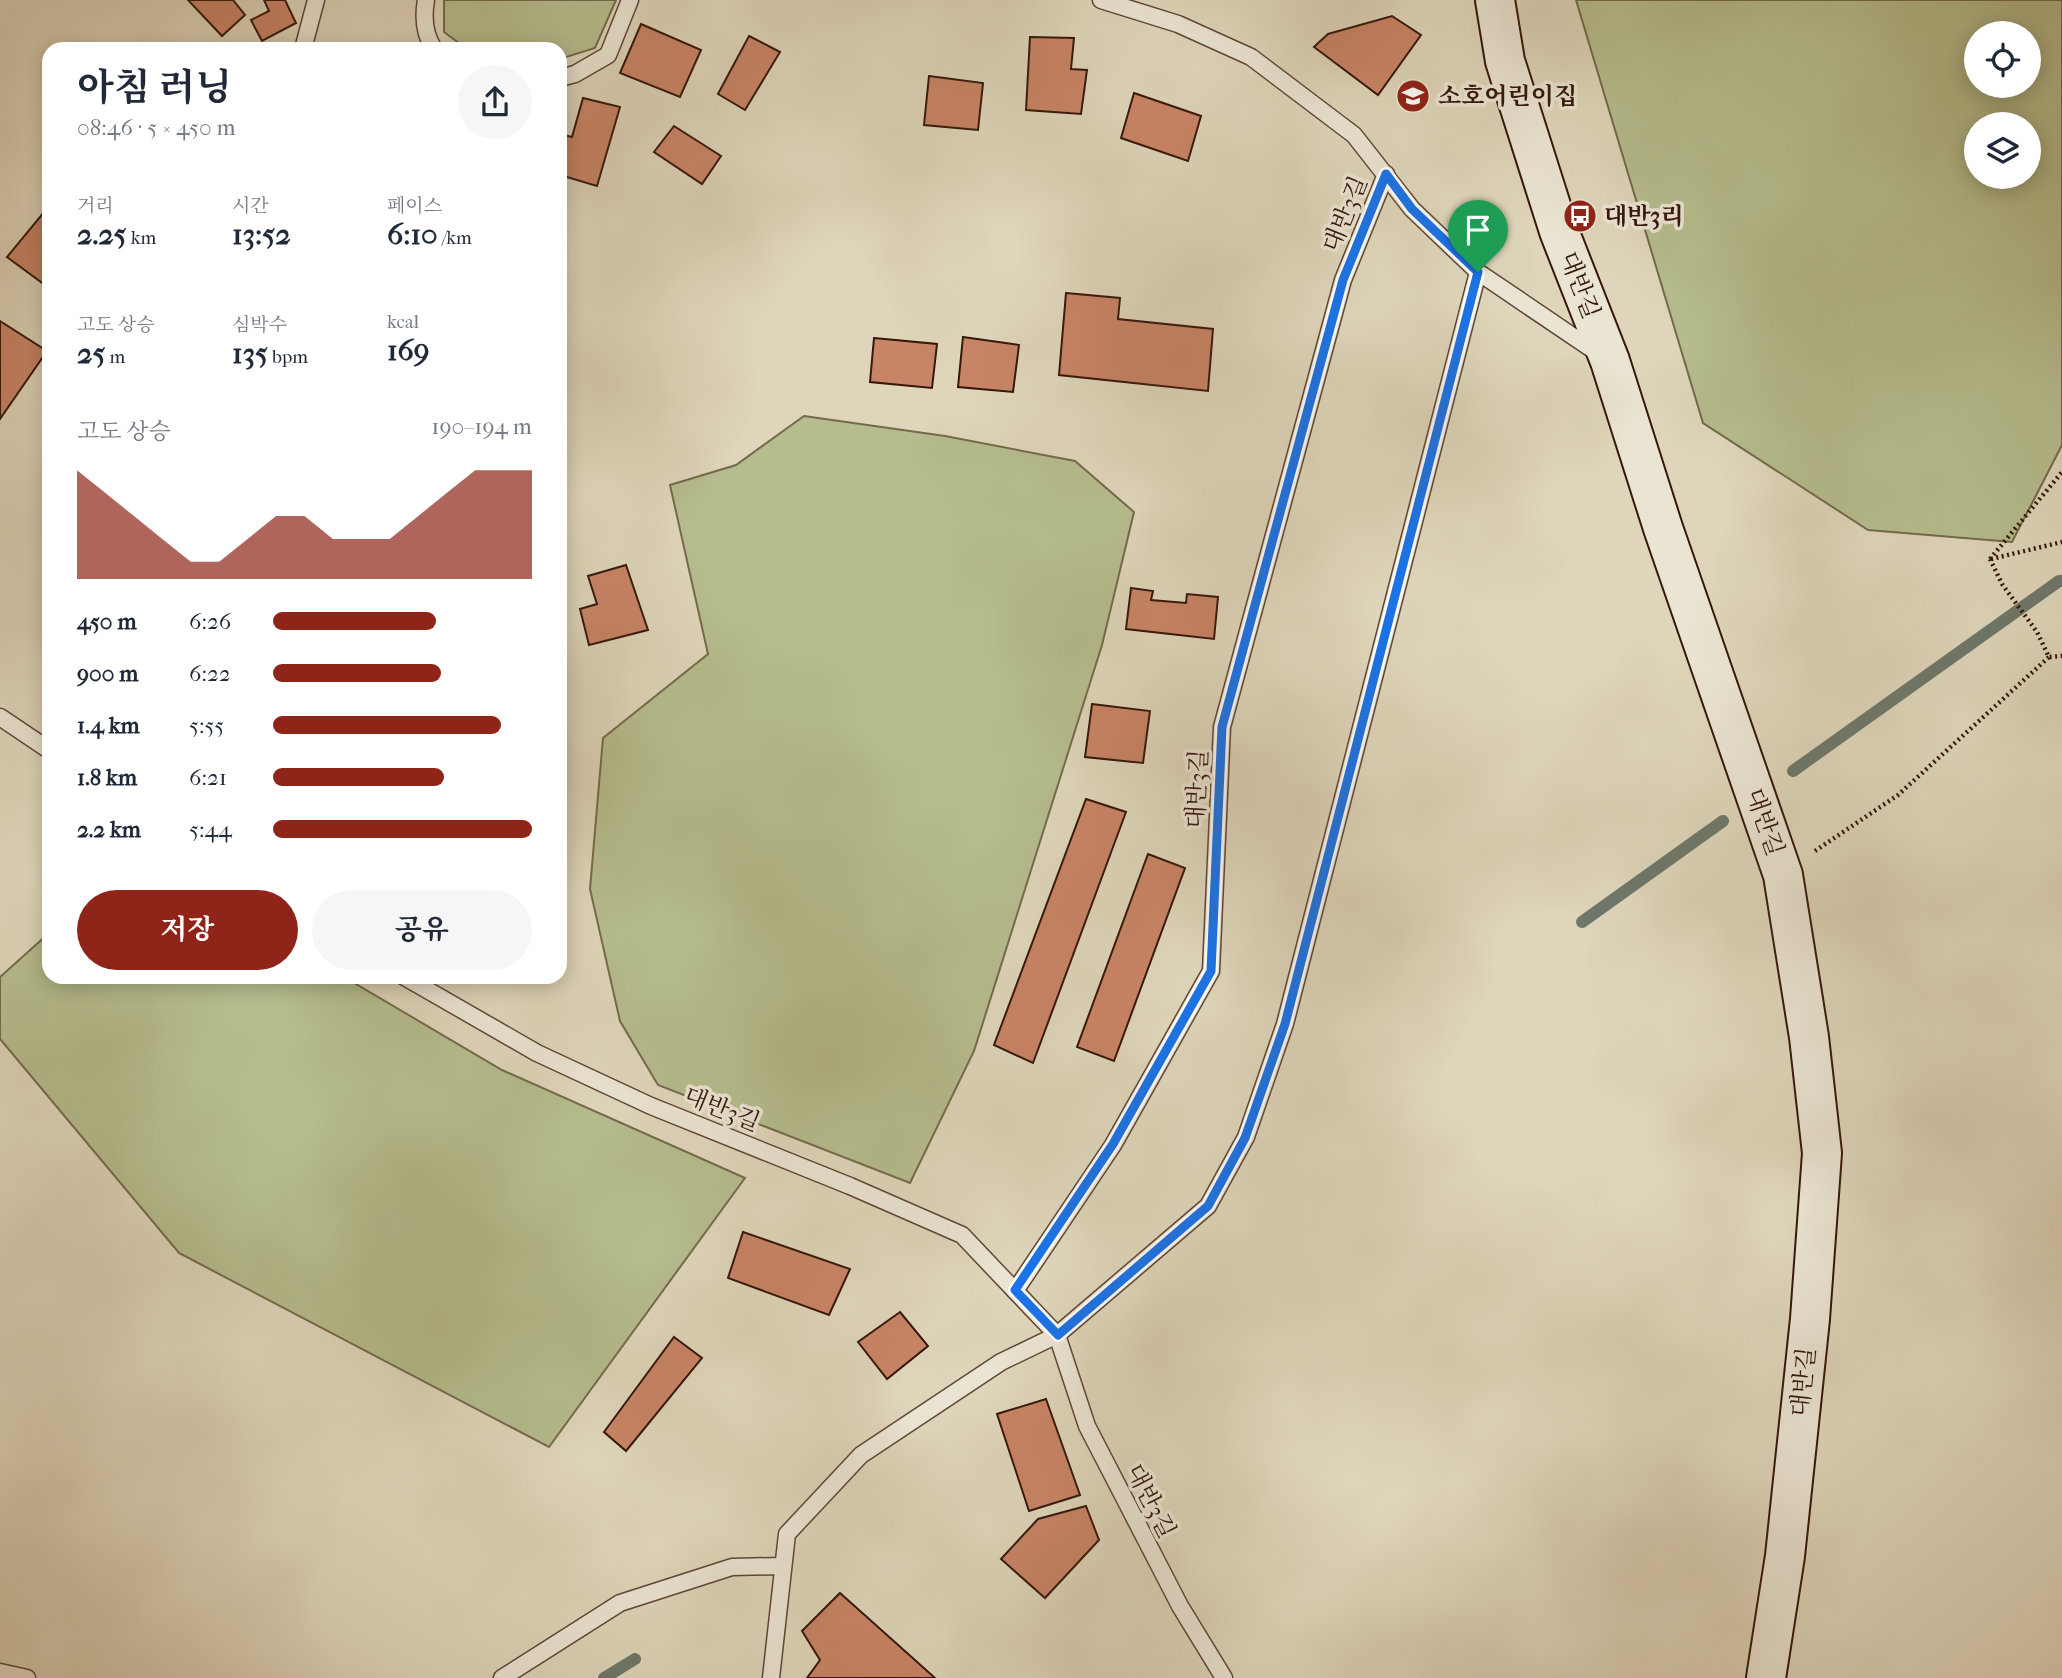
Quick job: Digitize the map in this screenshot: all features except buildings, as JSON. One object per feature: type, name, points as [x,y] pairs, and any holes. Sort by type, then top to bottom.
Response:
[{"type":"street","name":"대반길","points":[[1495,0],[1505,61],[1559,231],[1609,361],[1663,528],[1783,875],[1809,1037],[1822,1153],[1810,1319],[1785,1556],[1766,1678]]},
{"type":"lane","points":[[305,42],[317,0]]},
{"type":"lane","points":[[426,0],[423,16],[430,42]]},
{"type":"lane","points":[[567,76],[608,55],[630,0]]},
{"type":"lane","name":"대반3길","points":[[1101,0],[1178,24],[1251,57],[1354,135],[1412,209],[1478,272],[1609,361]]},
{"type":"lane","name":"대반3길","points":[[1015,1290],[1113,1144],[1211,971],[1222,727],[1343,280],[1386,174]]},
{"type":"lane","points":[[771,1678],[787,1534],[861,1455],[1001,1362],[1058,1335],[1208,1206],[1245,1138],[1285,1024],[1478,272]]},
{"type":"lane","points":[[0,717],[42,745]]},
{"type":"lane","name":"대반3길","points":[[417,984],[550,1059],[651,1106],[850,1186],[962,1235],[1058,1335],[1087,1426],[1180,1606],[1224,1678]]},
{"type":"lane","points":[[502,1678],[620,1603],[732,1567],[783,1566]]},
{"type":"lane","points":[[0,1672],[27,1678]]},
{"type":"path","points":[[1990,559],[2062,472]]},
{"type":"path","points":[[1990,559],[2062,542]]},
{"type":"path","points":[[1990,559],[2002,584],[2037,632],[2049,657]]},
{"type":"path","points":[[1783,875],[1898,795],[2049,657],[2062,656]]},
{"type":"green space","points":[[444,0],[616,0],[595,48],[567,57],[567,42],[458,42],[444,32]]},
{"type":"green space","points":[[1576,0],[2062,0],[2062,445],[2012,542],[1868,530],[1703,423]]},
{"type":"green space","points":[[804,416],[945,436],[1075,461],[1134,512],[1102,645],[974,1051],[910,1183],[658,1085],[620,1021],[590,889],[603,738],[708,654],[670,485],[736,465]]},
{"type":"green space","points":[[42,939],[42,984],[356,984],[502,1070],[745,1178],[549,1447],[179,1253],[0,1039],[0,977]]},
{"type":"waterway","points":[[1793,771],[2062,581]]},
{"type":"waterway","points":[[1582,922],[1723,821]]},
{"type":"waterway","points":[[604,1678],[635,1659]]},
{"type":"place","name":"소호어린이집","points":[[1413,96]]},
{"type":"place","name":"대반3리","points":[[1580,216]]},
{"type":"route","points":[[1386,174],[1412,209],[1478,272],[1285,1024],[1245,1138],[1208,1206],[1058,1335],[1015,1290],[1113,1144],[1211,971],[1222,727],[1343,280],[1386,174]]}]
